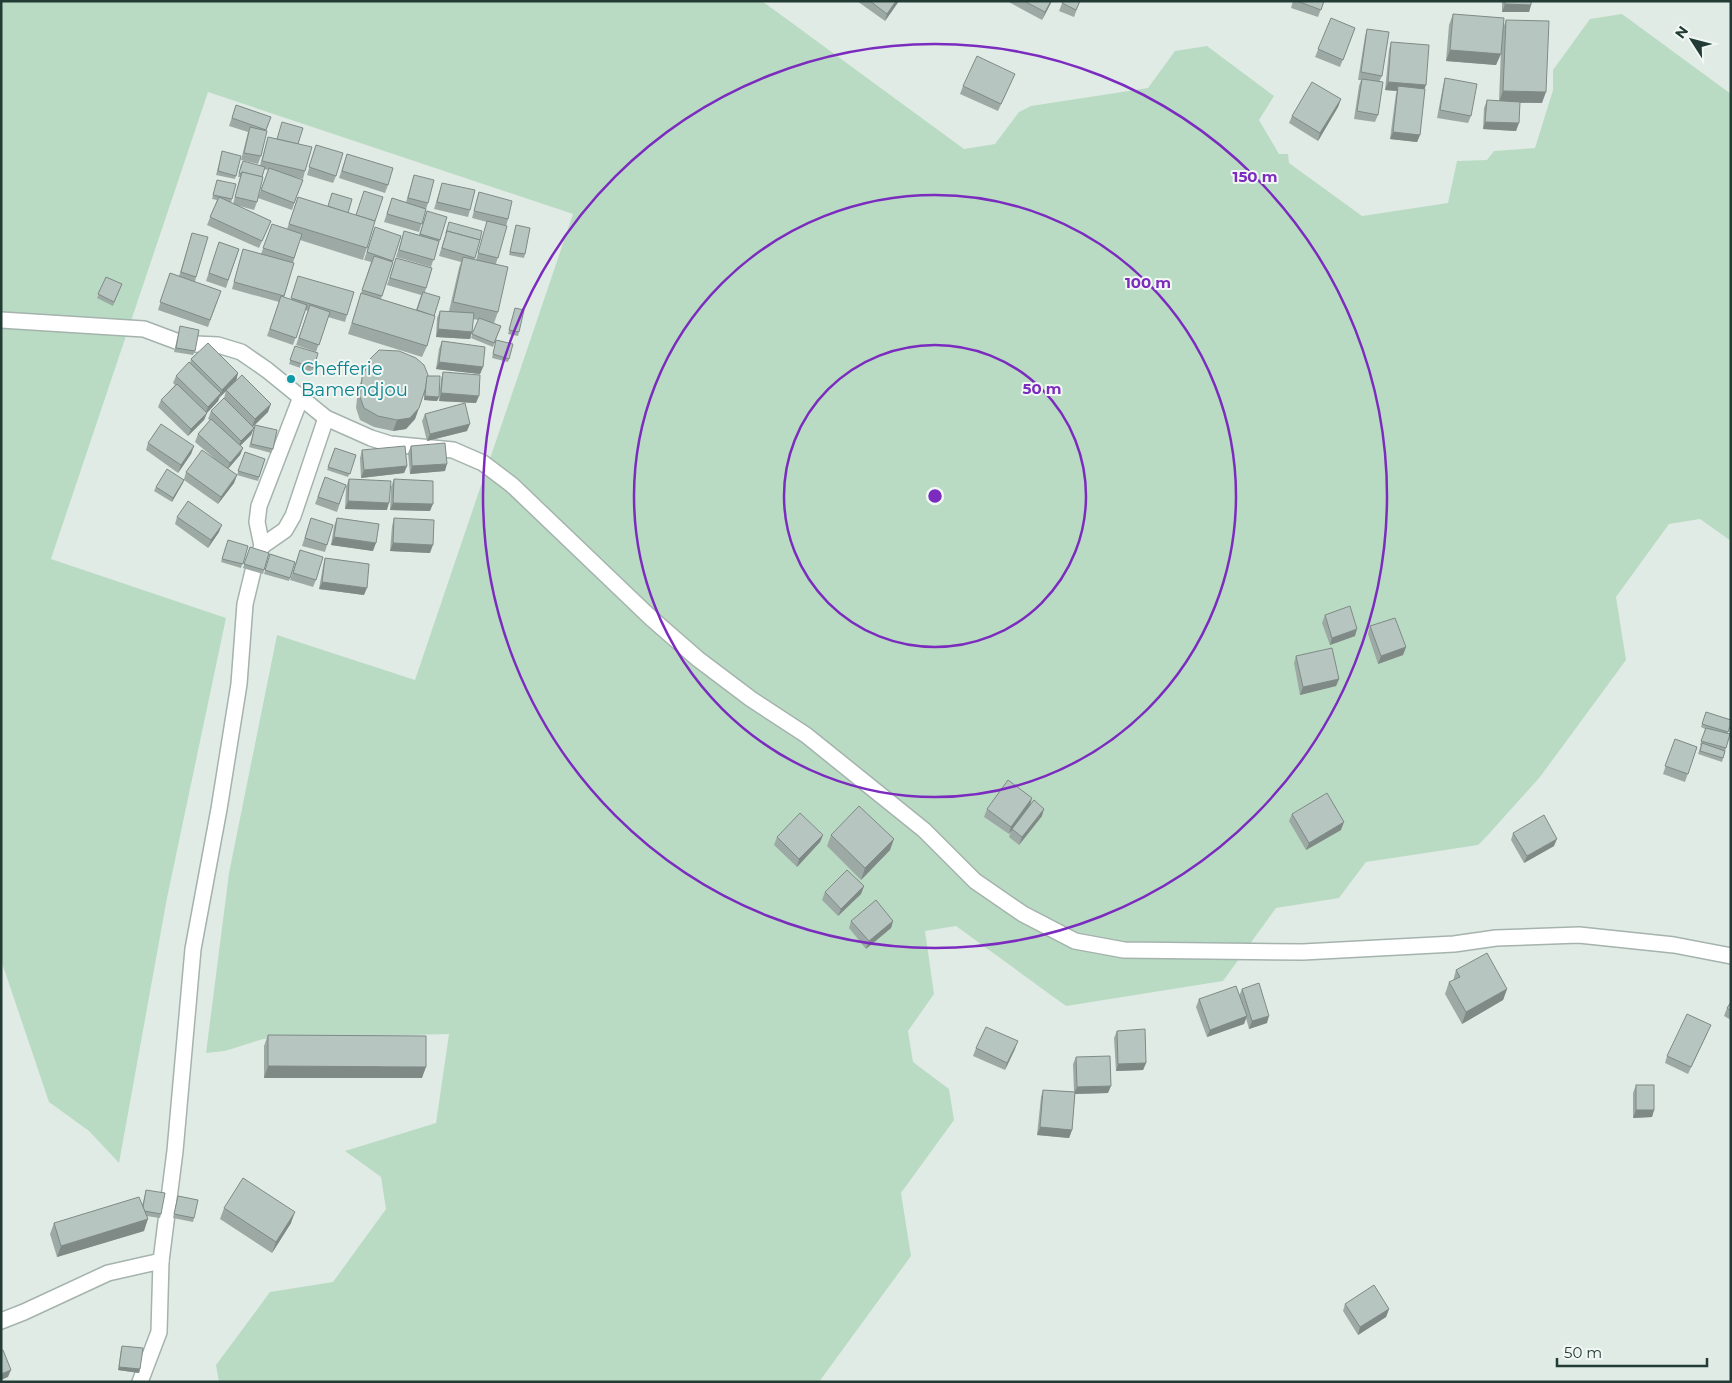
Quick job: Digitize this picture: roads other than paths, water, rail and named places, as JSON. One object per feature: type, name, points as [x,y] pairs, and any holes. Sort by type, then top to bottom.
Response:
[{"type":"street","points":[[1,320],[144,329],[176,340]]},
{"type":"street","points":[[196,344],[218,345],[241,352],[326,418],[371,438],[390,444],[453,450],[483,464],[512,485],[651,618],[698,659],[751,699],[806,735],[924,830],[975,882],[1023,914],[1075,941],[1124,950],[1303,952],[1454,944],[1496,938],[1579,935],[1674,945],[1731,956]]},
{"type":"street","points":[[301,397],[259,506],[257,522],[260,550],[285,530],[293,516],[326,418]]},
{"type":"street","points":[[140,1382],[158,1332],[161,1261],[175,1151],[193,949],[219,809],[239,684],[245,604],[253,571]]},
{"type":"street","points":[[1,1321],[108,1273],[161,1261]]},
{"type":"place","name":"Chefferie Bamendjou","points":[[291,379]]}]
